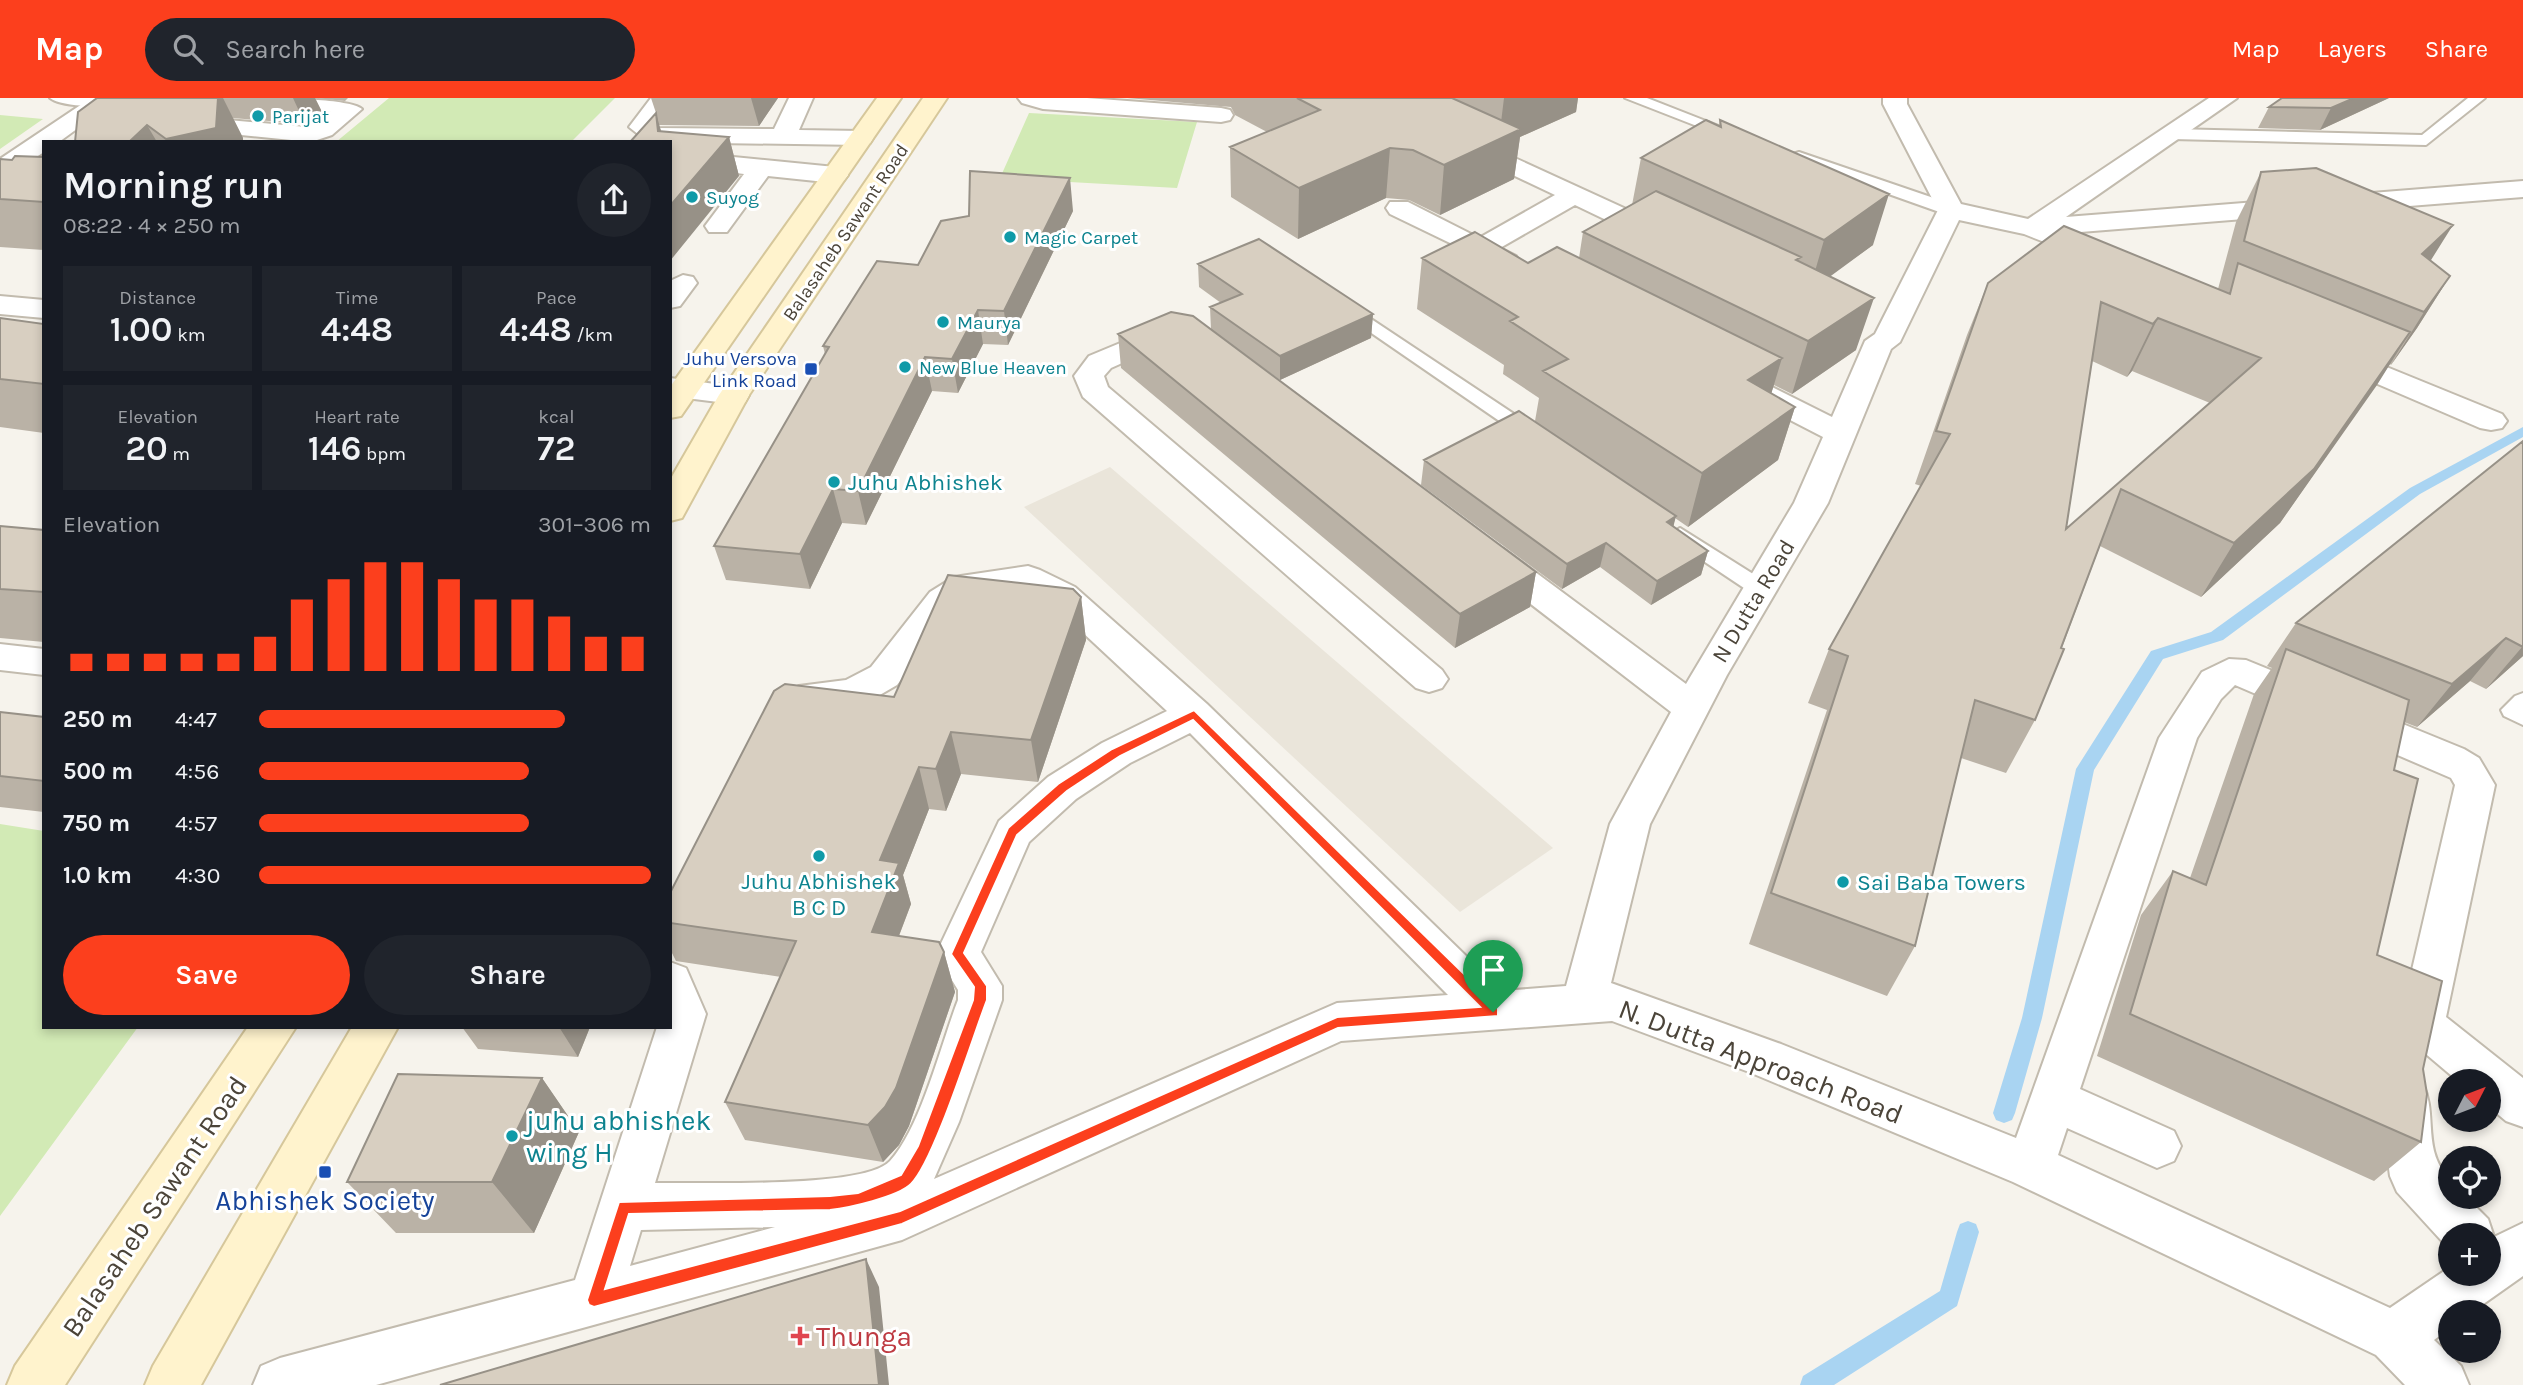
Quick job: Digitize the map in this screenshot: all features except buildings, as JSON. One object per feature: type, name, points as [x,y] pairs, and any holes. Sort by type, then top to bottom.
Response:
[{"type":"main road","name":"Balasaheb Sawant Road","points":[[674,395],[889,98]]},
{"type":"main road","name":"Balasaheb Sawant Road","points":[[672,506],[734,396],[935,98]]},
{"type":"main road","name":"Balasaheb Sawant Road","points":[[34,1385],[273,1029]]},
{"type":"main road","points":[[172,1385],[375,1029]]},
{"type":"street","points":[[178,98],[150,120],[308,135],[323,130],[350,109],[338,105],[262,98]]},
{"type":"street","points":[[663,98],[641,127],[651,135],[861,138]]},
{"type":"street","points":[[783,137],[801,98]]},
{"type":"street","points":[[1030,98],[1043,102],[1137,103],[1221,115]]},
{"type":"street","points":[[1895,98],[1951,210],[2032,228],[2121,265]]},
{"type":"street","points":[[2032,228],[2225,98]]},
{"type":"street","points":[[53,140],[104,100]]},
{"type":"street","points":[[1442,132],[1685,247]]},
{"type":"street","points":[[160,140],[214,135],[262,140]]},
{"type":"street","points":[[8,175],[42,148]]},
{"type":"street","points":[[672,159],[835,175]]},
{"type":"street","points":[[718,226],[761,168]]},
{"type":"street","points":[[2032,228],[2523,189]]},
{"type":"street","points":[[1479,249],[1574,195]]},
{"type":"street","points":[[1399,208],[1528,274]]},
{"type":"street","name":"N Dutta Road","points":[[1583,1005],[1630,824],[1692,708],[1811,503],[1880,341],[1870,334],[1951,210]]},
{"type":"street","points":[[3,297],[41,291]]},
{"type":"street","points":[[1195,337],[1186,333],[1163,333],[1100,362],[1089,376],[1094,391],[1429,679]]},
{"type":"street","points":[[2312,346],[2491,421]]},
{"type":"street","points":[[1724,374],[1841,434]]},
{"type":"street","points":[[674,395],[734,396]]},
{"type":"street","points":[[1468,539],[1692,708]]},
{"type":"street","points":[[771,724],[812,696],[853,693],[884,676],[942,601],[966,585],[1028,578],[1063,595],[1194,714],[1493,1012]]},
{"type":"street","points":[[0,657],[42,662]]},
{"type":"street","points":[[2030,1166],[2178,738],[2216,680],[2227,672],[2241,671],[2450,759],[2465,768],[2474,779],[2475,785],[2404,1110],[2414,1176],[2459,1223]]},
{"type":"street","points":[[624,1207],[904,1199],[980,1000],[980,986],[958,954],[1013,832],[1046,800],[1105,760],[1194,714]]},
{"type":"street","points":[[594,1300],[684,1014],[672,986]]},
{"type":"street","name":"N. Dutta Approach Road","points":[[280,1385],[594,1300],[904,1199],[1337,1022],[1613,1002],[1765,1058],[2030,1166],[2394,1337],[2442,1385]]},
{"type":"street","points":[[2423,1025],[2523,1106]]},
{"type":"street","points":[[2051,1099],[2157,1146]]},
{"type":"street","points":[[2394,1337],[2457,1286]]},
{"type":"lane","points":[[58,98],[104,100]]},
{"type":"lane","points":[[1633,98],[1746,139]]},
{"type":"lane","points":[[2172,134],[2426,140],[2477,98]]},
{"type":"lane","points":[[1784,152],[1951,210]]},
{"type":"lane","points":[[1325,293],[1556,450]]},
{"type":"lane","points":[[1660,521],[1761,589]]},
{"type":"lane","points":[[2523,702],[2513,710],[2523,716]]},
{"type":"shaded area","points":[[1110,467],[1553,848],[1460,912],[1024,507]]},
{"type":"green space","points":[[389,98],[615,98],[573,140],[338,140]]},
{"type":"green space","points":[[1029,113],[1197,122],[1177,188],[1000,178]]},
{"type":"green space","points":[[0,115],[43,119],[0,149]]},
{"type":"green space","points":[[0,824],[42,831],[42,1029],[137,1029],[0,1216]]},
{"type":"waterway","points":[[2004,1113],[2032,1018],[2085,769],[2157,655],[2217,636],[2415,491],[2523,431]]},
{"type":"waterway","points":[[1812,1385],[1949,1298],[1968,1232]]},
{"type":"place","name":"Parijat","points":[[258,116]]},
{"type":"place","name":"Suyog","points":[[692,197]]},
{"type":"place","name":"Magic Carpet","points":[[1010,237]]},
{"type":"place","name":"Maurya","points":[[943,322]]},
{"type":"place","name":"New Blue Heaven","points":[[905,367]]},
{"type":"place","name":"Juhu Versova Link Road","points":[[811,369]]},
{"type":"place","name":"Juhu Abhishek","points":[[834,482]]},
{"type":"place","name":"Juhu Abhishek B C D","points":[[819,856]]},
{"type":"place","name":"Sai Baba Towers","points":[[1843,882]]},
{"type":"place","name":"juhu abhishek wing H","points":[[512,1136]]},
{"type":"place","name":"Abhishek Society","points":[[325,1172]]},
{"type":"place","name":"Thunga","points":[[800,1336]]},
{"type":"route","points":[[1194,714],[1493,1012],[1337,1022],[902,1217],[594,1300],[624,1207],[830,1203],[858,1199],[906,1180],[924,1149],[980,1000],[980,986],[958,954],[1013,832],[1062,788],[1116,752],[1194,714]]}]
